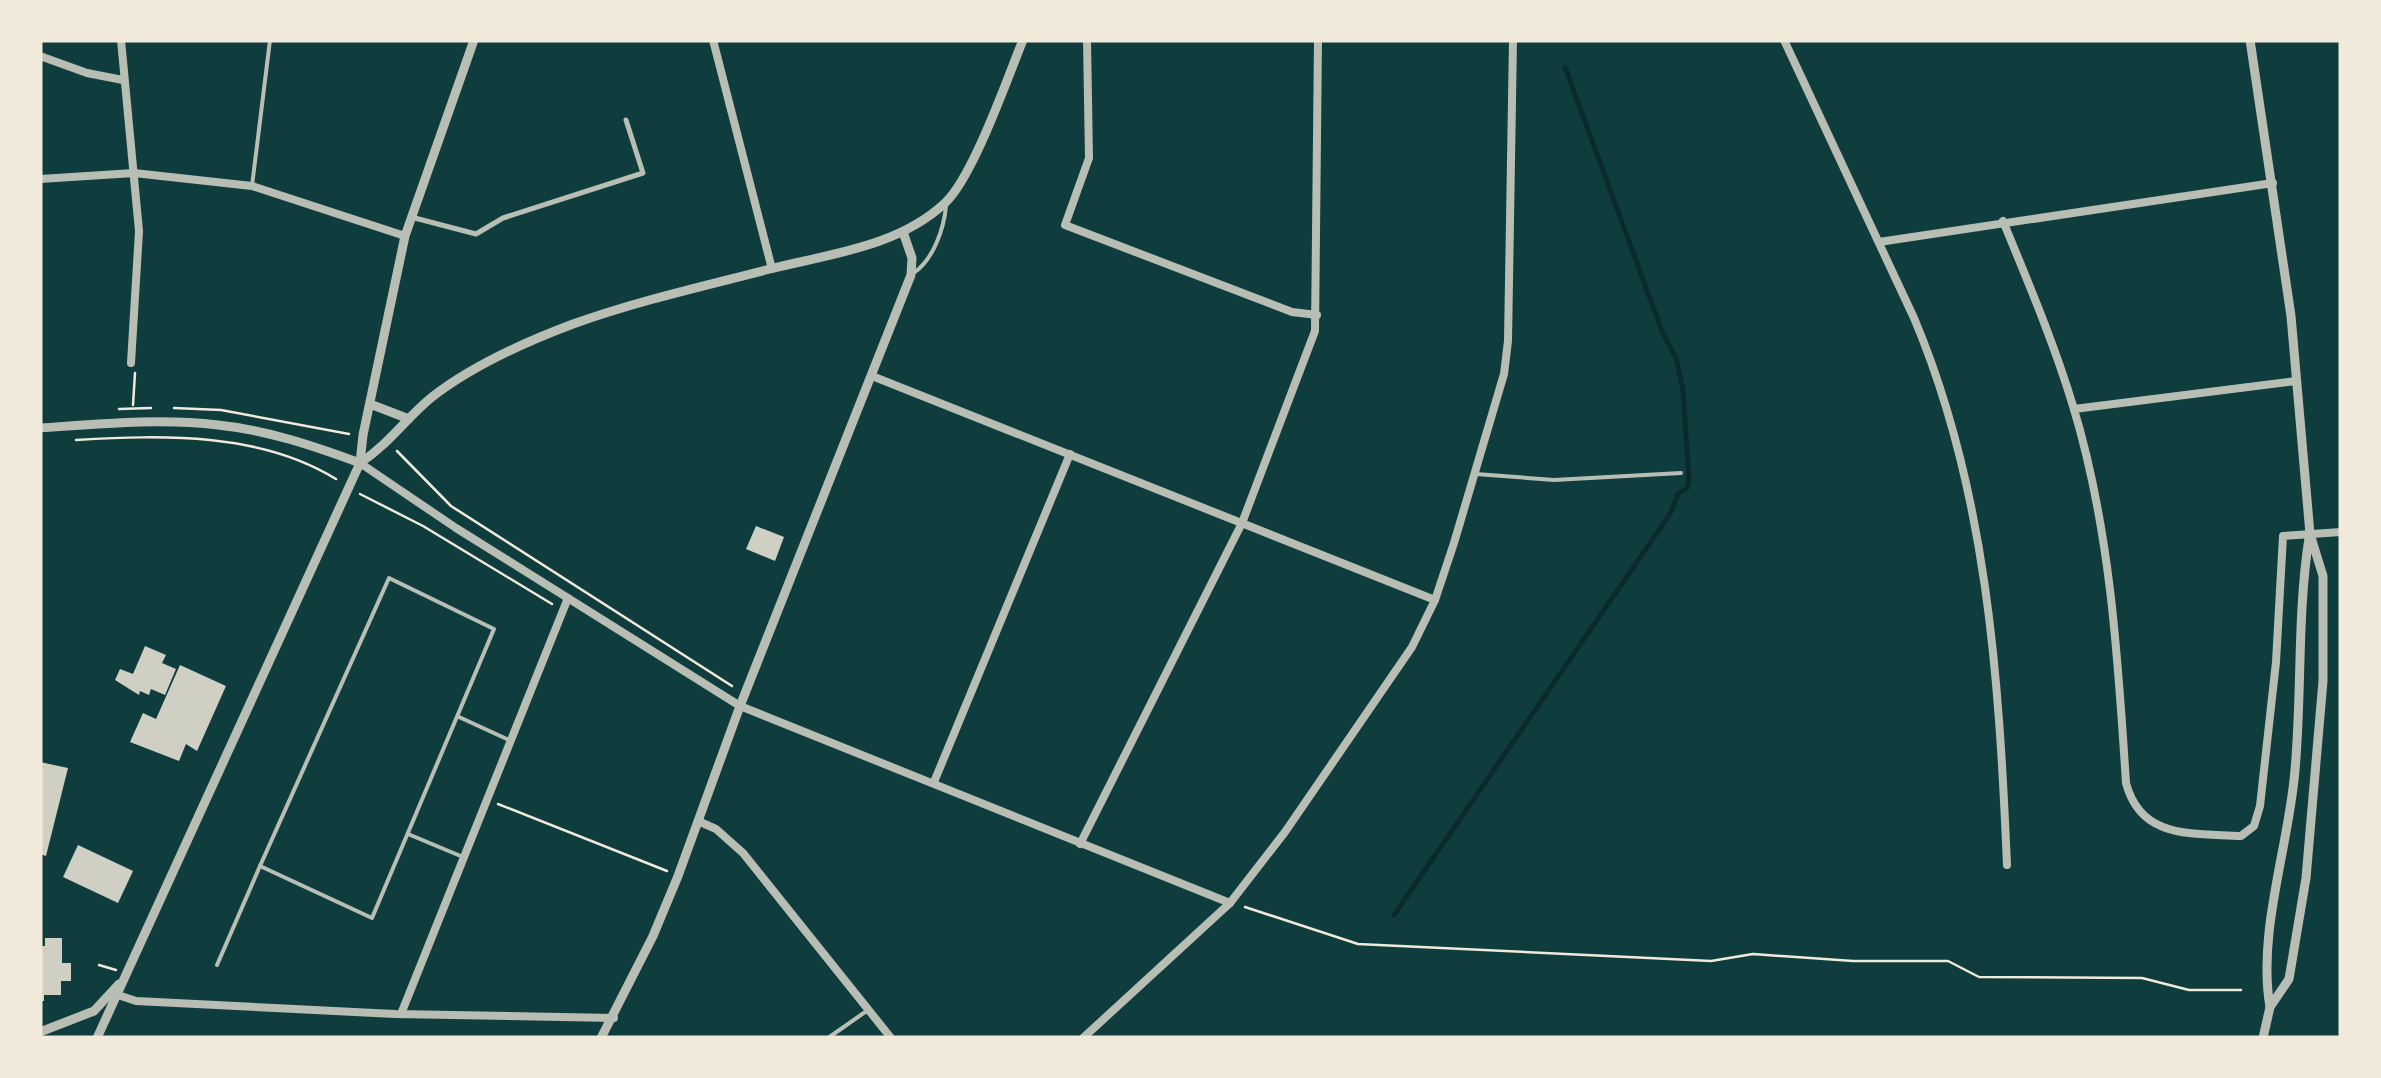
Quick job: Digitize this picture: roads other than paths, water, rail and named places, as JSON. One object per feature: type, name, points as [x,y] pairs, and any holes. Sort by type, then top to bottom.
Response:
[{"type":"street","points":[[121,40],[140,232],[131,363]]},
{"type":"street","points":[[40,1033],[94,1011],[122,973],[360,463],[405,236],[474,40]]},
{"type":"street","points":[[713,40],[772,269]]},
{"type":"street","points":[[360,463],[388,444],[409,419],[450,384],[538,339],[634,304],[881,241],[903,232],[947,202],[964,176],[1023,40]]},
{"type":"street","points":[[1088,40],[1089,158],[1065,225],[1292,312],[1316,315]]},
{"type":"street","points":[[1080,844],[1242,523],[1315,331],[1318,40]]},
{"type":"street","points":[[1083,1038],[1230,902],[1285,832],[1412,648],[1435,600],[1504,374],[1508,341],[1514,40]]},
{"type":"street","points":[[1784,40],[1932,361],[1975,519],[1992,639],[2007,865]]},
{"type":"street","points":[[2250,40],[2292,316],[2310,534],[2323,576],[2323,681],[2306,878],[2289,979],[2270,1007],[2263,1038]]},
{"type":"street","points":[[40,56],[87,73],[124,80]]},
{"type":"street","points":[[411,217],[476,234],[503,218],[643,173],[626,120]]},
{"type":"street","points":[[40,179],[134,173],[252,186],[405,236]]},
{"type":"street","points":[[1879,242],[2273,184]]},
{"type":"street","points":[[2002,221],[2074,408],[2110,593],[2126,783],[2130,801],[2149,822],[2180,832],[2241,836],[2254,826],[2260,806],[2276,662],[2283,536],[2341,532]]},
{"type":"street","points":[[602,1038],[678,876],[740,706],[911,274],[912,258],[903,232]]},
{"type":"street","points":[[872,376],[1435,600]]},
{"type":"street","points":[[2074,408],[2296,381]]},
{"type":"street","points":[[370,404],[409,419]]},
{"type":"street","points":[[40,428],[189,422],[244,429],[360,463],[740,706],[1230,902]]},
{"type":"street","points":[[934,782],[1070,454]]},
{"type":"street","points":[[2270,1007],[2264,974],[2295,772],[2303,577],[2310,534]]},
{"type":"street","points":[[401,1014],[568,598]]},
{"type":"street","points":[[698,821],[716,829],[744,853],[891,1038]]},
{"type":"street","points":[[96,1038],[118,995],[122,973]]},
{"type":"street","points":[[118,995],[136,1001],[401,1014],[614,1018]]},
{"type":"street","points":[[40,1033],[53,1038]]},
{"type":"lane","points":[[252,186],[270,40]]},
{"type":"lane","points":[[911,274],[926,264],[945,220],[947,202]]},
{"type":"lane","points":[[1476,474],[1554,480],[1681,473]]},
{"type":"lane","points":[[216,965],[260,866],[390,578],[494,629],[372,918],[260,866]]},
{"type":"lane","points":[[458,716],[510,740]]},
{"type":"lane","points":[[408,834],[463,856]]},
{"type":"lane","points":[[828,1038],[868,1010]]},
{"type":"waterway","points":[[1394,915],[1689,481],[1683,390],[1676,358],[1663,334],[1565,67]]}]
